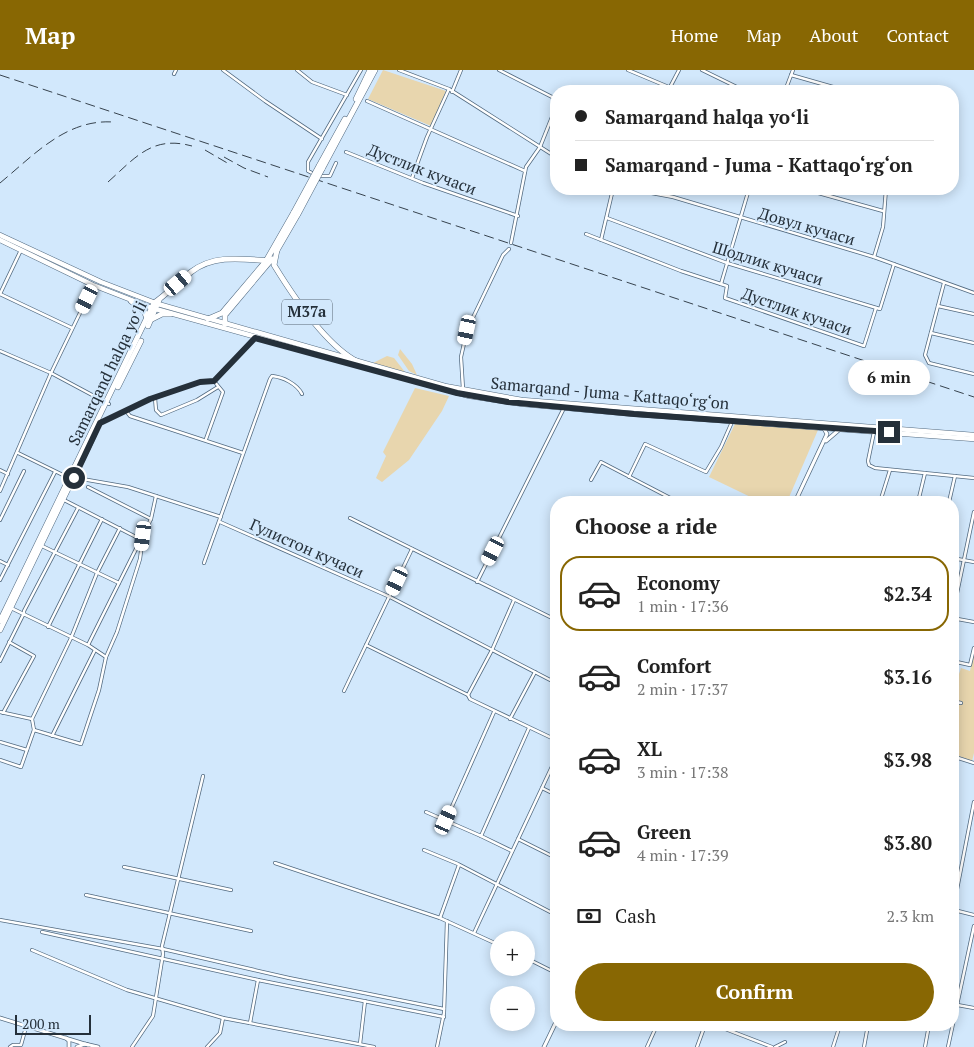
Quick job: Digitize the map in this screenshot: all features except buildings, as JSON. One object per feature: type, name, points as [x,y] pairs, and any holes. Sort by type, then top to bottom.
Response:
[{"type":"highway","points":[[208,319],[222,312],[277,250],[373,70]]},
{"type":"highway","points":[[225,324],[225,315],[269,259],[296,213]]},
{"type":"highway","name":"M37a","points":[[277,250],[274,265],[300,303],[340,351],[358,362]]},
{"type":"highway","name":"Samarqand halqa yoʻli","points":[[0,630],[42,546],[64,500],[72,478],[156,305],[192,271],[210,261],[222,259],[269,259]]},
{"type":"highway","points":[[131,300],[144,311],[148,320],[157,315],[171,314]]},
{"type":"highway","name":"Samarqand halqa yoʻli","points":[[0,621],[100,423],[108,403]]},
{"type":"main road","name":"Samarqand - Juma - Kattaqo‘rg‘on","points":[[0,235],[100,282],[156,305],[171,314],[469,396],[564,408],[607,409]]},
{"type":"main road","name":"Samarqand - Juma - Kattaqo‘rg‘on","points":[[0,240],[93,286],[131,300],[208,319],[463,390],[522,400],[607,409],[974,435]]},
{"type":"main road","name":"Samarqand - Juma - Kattaqo‘rg‘on","points":[[708,417],[732,421],[974,439]]},
{"type":"street","points":[[174,74],[176,70]]},
{"type":"street","points":[[223,70],[265,102],[323,139]]},
{"type":"street","points":[[297,70],[312,82],[347,95]]},
{"type":"street","points":[[336,163],[332,173],[326,177],[308,171],[308,162],[323,139],[361,70]]},
{"type":"street","points":[[399,70],[450,90],[550,153]]},
{"type":"street","points":[[412,178],[432,128],[461,70]]},
{"type":"street","points":[[499,70],[550,96]]},
{"type":"street","points":[[628,70],[659,85]]},
{"type":"street","points":[[672,85],[679,70]]},
{"type":"street","points":[[702,70],[733,85]]},
{"type":"street","points":[[787,85],[793,70]]},
{"type":"street","points":[[791,75],[826,85]]},
{"type":"street","points":[[367,101],[432,128],[525,171]]},
{"type":"street","points":[[511,243],[518,216],[525,171],[540,146],[550,122]]},
{"type":"street","name":"Дустлик кучаси","points":[[346,152],[518,216]]},
{"type":"street","points":[[601,240],[612,195]]},
{"type":"street","name":"Довул кучаси","points":[[662,195],[874,257],[974,293]]},
{"type":"street","points":[[721,284],[747,195]]},
{"type":"street","points":[[826,195],[883,211]]},
{"type":"street","points":[[874,257],[883,227],[885,195]]},
{"type":"street","name":"Шодлик кучаси","points":[[607,218],[727,263],[876,308]]},
{"type":"street","name":"Дустлик кучаси","points":[[586,234],[681,271],[727,286],[725,298],[864,346],[876,308]]},
{"type":"street","points":[[463,390],[461,357],[467,330],[503,255],[509,249]]},
{"type":"street","points":[[21,250],[0,294],[72,328]]},
{"type":"street","points":[[876,308],[880,309],[894,264]]},
{"type":"street","points":[[944,283],[925,355],[929,363],[974,374]]},
{"type":"street","points":[[0,491],[51,374],[93,286]]},
{"type":"street","points":[[938,306],[974,314]]},
{"type":"street","points":[[931,334],[974,343]]},
{"type":"street","points":[[100,423],[155,398],[200,382],[214,381],[255,338]]},
{"type":"street","points":[[0,351],[108,403]]},
{"type":"street","points":[[204,563],[272,376],[292,383],[302,394]]},
{"type":"street","points":[[206,439],[223,392],[214,381]]},
{"type":"street","points":[[155,398],[156,410],[161,415],[197,400],[218,387]]},
{"type":"street","points":[[477,582],[564,408]]},
{"type":"street","points":[[126,411],[130,416],[206,439],[243,453]]},
{"type":"street","points":[[629,477],[645,444],[706,472],[721,447],[732,421]]},
{"type":"street","points":[[798,496],[827,434],[822,427]]},
{"type":"street","points":[[823,443],[842,428]]},
{"type":"street","points":[[874,431],[868,461],[869,466],[890,470],[974,478]]},
{"type":"street","points":[[18,453],[55,472],[72,478],[128,487],[221,517]]},
{"type":"street","points":[[591,480],[601,462],[666,496]]},
{"type":"street","points":[[0,470],[8,474]]},
{"type":"street","points":[[882,496],[890,470]]},
{"type":"street","points":[[0,520],[24,471]]},
{"type":"street","points":[[0,580],[55,472]]},
{"type":"street","points":[[919,496],[925,473]]},
{"type":"street","points":[[950,496],[955,476]]},
{"type":"street","points":[[88,487],[151,519]]},
{"type":"street","points":[[88,645],[151,519],[156,496]]},
{"type":"street","points":[[64,500],[142,538]]},
{"type":"street","points":[[0,661],[78,508]]},
{"type":"street","points":[[959,586],[974,512]]},
{"type":"street","points":[[350,518],[550,617]]},
{"type":"street","points":[[48,627],[102,519]]},
{"type":"street","name":"Гулистон кучаси","points":[[220,522],[390,597],[550,681]]},
{"type":"street","points":[[0,760],[21,767],[34,730],[32,719],[71,638],[97,573],[120,528]]},
{"type":"street","points":[[34,730],[81,744],[99,690],[106,657],[117,632],[140,559],[142,538]]},
{"type":"street","points":[[42,546],[119,583]]},
{"type":"street","points":[[344,691],[412,549]]},
{"type":"street","points":[[959,559],[974,562]]},
{"type":"street","points":[[0,561],[8,565]]},
{"type":"street","points":[[468,696],[492,650],[514,600]]},
{"type":"street","points":[[11,608],[88,645],[106,657]]},
{"type":"street","points":[[959,619],[974,622]]},
{"type":"street","points":[[9,642],[34,655],[2,712],[32,719]]},
{"type":"street","points":[[366,645],[468,696],[470,700],[550,737]]},
{"type":"street","points":[[959,663],[970,665],[974,648]]},
{"type":"street","points":[[52,736],[95,650]]},
{"type":"street","points":[[510,719],[535,672]]},
{"type":"street","points":[[446,820],[494,711]]},
{"type":"street","points":[[481,836],[529,728]]},
{"type":"street","points":[[0,742],[27,750]]},
{"type":"street","points":[[959,758],[974,763]]},
{"type":"street","points":[[474,933],[550,771]]},
{"type":"street","points":[[132,1047],[151,1021],[170,914],[203,776]]},
{"type":"street","points":[[542,788],[550,792]]},
{"type":"street","points":[[959,879],[974,802]]},
{"type":"street","points":[[426,812],[512,851]]},
{"type":"street","points":[[518,839],[550,855]]},
{"type":"street","points":[[424,850],[459,865],[550,912]]},
{"type":"street","points":[[275,863],[440,918],[490,940]]},
{"type":"street","points":[[440,918],[459,865]]},
{"type":"street","points":[[124,867],[231,890]]},
{"type":"street","points":[[86,895],[251,931]]},
{"type":"street","points":[[959,911],[974,915]]},
{"type":"street","points":[[0,920],[163,949],[289,978],[444,1009]]},
{"type":"street","points":[[437,1047],[444,1017],[446,921]]},
{"type":"street","points":[[959,996],[974,926]]},
{"type":"street","points":[[42,932],[258,980],[444,1017]]},
{"type":"street","points":[[32,950],[117,986],[223,1018],[374,1047]]},
{"type":"street","points":[[535,962],[550,970]]},
{"type":"street","points":[[250,1023],[258,980]]},
{"type":"street","points":[[360,1044],[365,1001]]},
{"type":"street","points":[[959,1005],[974,1008]]},
{"type":"street","points":[[0,1018],[98,1047]]},
{"type":"street","points":[[208,1047],[220,1033],[223,1018]]},
{"type":"street","points":[[10,1047],[21,1045],[26,1027]]},
{"type":"street","points":[[544,1047],[552,1031]]},
{"type":"street","points":[[647,1047],[654,1031]]},
{"type":"street","points":[[697,1047],[703,1031]]},
{"type":"street","points":[[731,1031],[773,1047],[785,1042]]},
{"type":"street","points":[[833,1047],[838,1031]]},
{"type":"street","points":[[864,1047],[867,1031]]},
{"type":"street","points":[[925,1047],[928,1031]]},
{"type":"street","points":[[948,1047],[951,1031]]},
{"type":"street","points":[[63,1036],[69,1041],[69,1047]]},
{"type":"street","points":[[77,1047],[88,1045]]},
{"type":"shaded area","points":[[383,70],[446,91],[431,126],[368,99]]},
{"type":"shaded area","points":[[400,349],[412,364],[417,375],[409,371],[398,355]]},
{"type":"shaded area","points":[[387,356],[394,358],[405,372],[373,363]]},
{"type":"shaded area","points":[[415,388],[449,396],[442,411],[409,460],[382,482],[376,478],[386,456],[383,452]]},
{"type":"shaded area","points":[[735,424],[818,430],[790,496],[749,496],[709,477]]},
{"type":"shaded area","points":[[974,653],[974,753],[972,761],[959,756],[959,674],[961,668],[970,671]]},
{"type":"railway","points":[[0,75],[974,397]]},
{"type":"railway","points":[[0,183],[38,151],[66,133],[80,126],[113,122]]},
{"type":"railway","points":[[108,182],[136,157],[155,146],[178,143],[192,146]]},
{"type":"railway","points":[[205,150],[229,164]]},
{"type":"railway","points":[[224,157],[244,168],[268,177]]},
{"type":"route","points":[[74,478],[100,423],[150,399],[200,382],[214,381],[255,338],[457,393],[508,402],[634,414],[889,432]]}]
